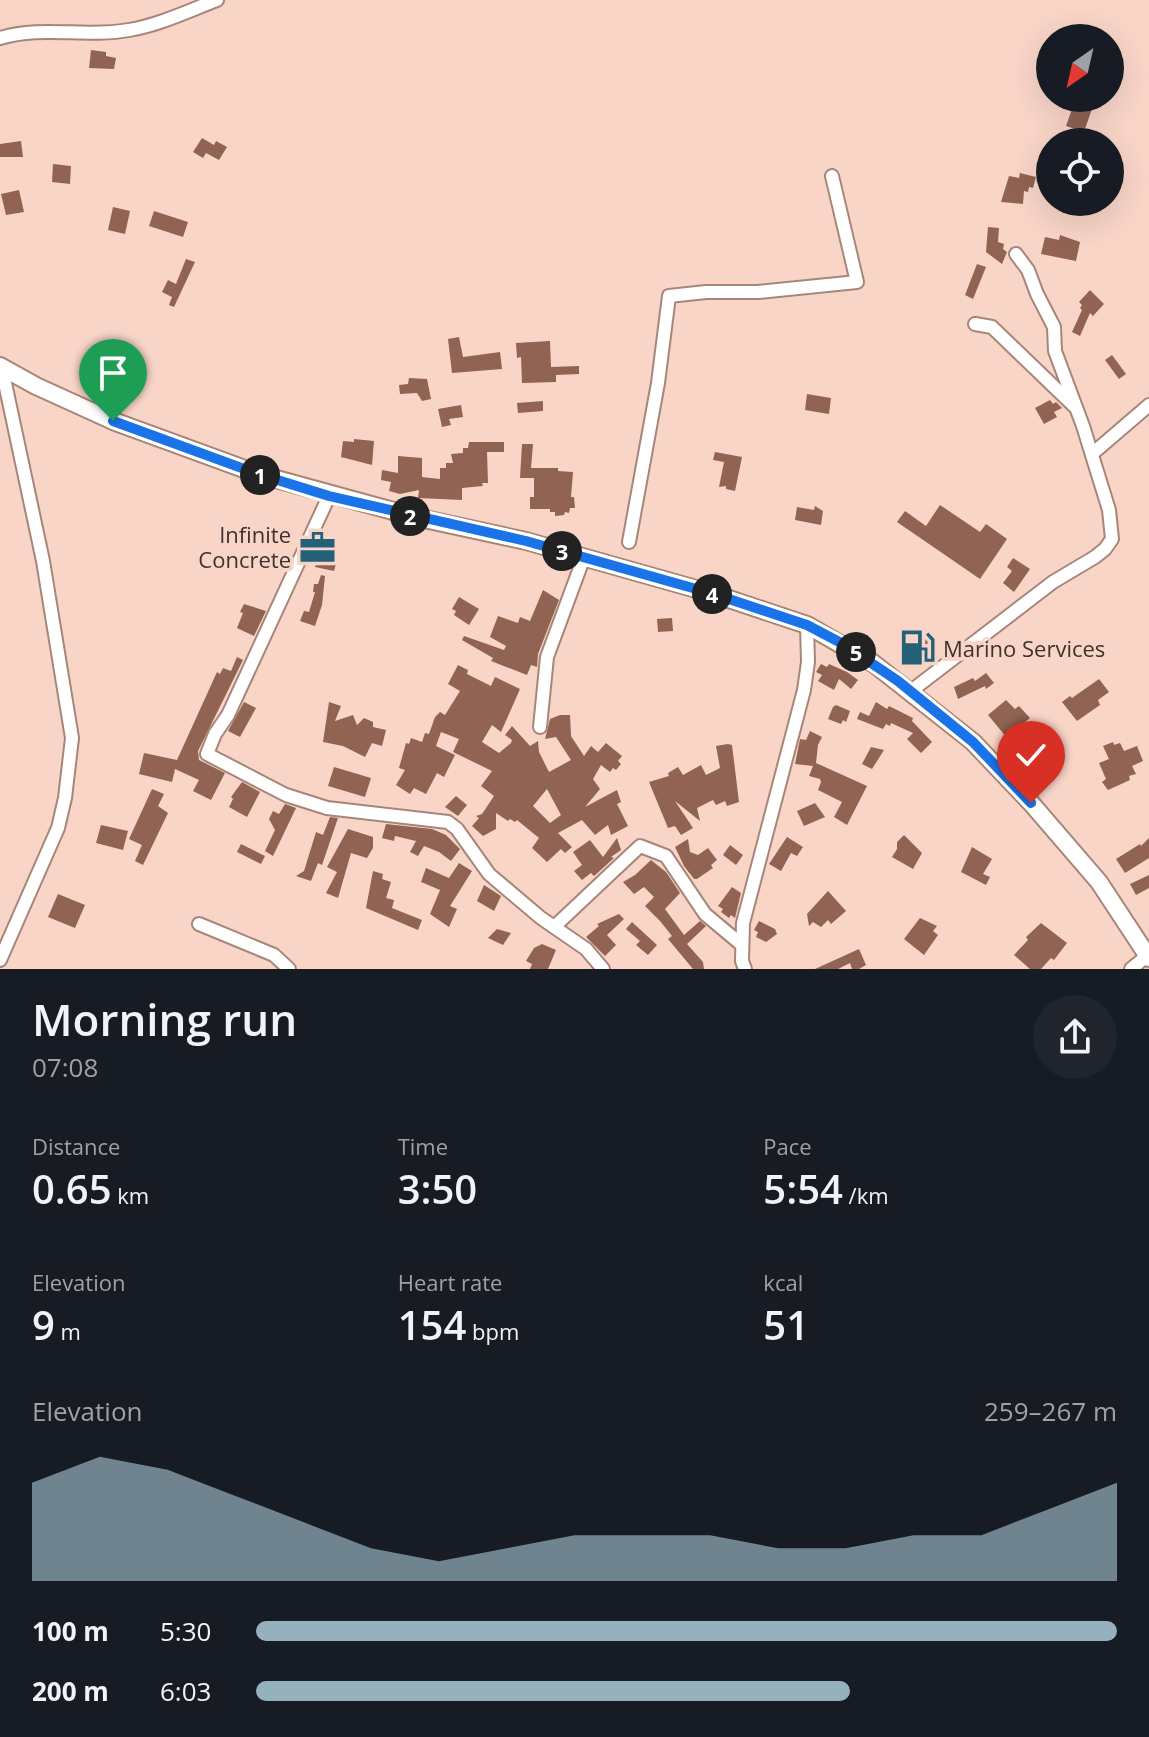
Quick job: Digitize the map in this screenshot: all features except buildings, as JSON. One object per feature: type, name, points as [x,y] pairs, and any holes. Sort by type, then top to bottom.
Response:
[{"type":"street","points":[[0,38],[19,32],[128,31],[217,0]]},
{"type":"street","points":[[629,542],[658,383],[669,296],[758,292],[857,282],[832,176]]},
{"type":"street","points":[[911,691],[1053,582],[1105,549],[1112,539],[1109,510],[1077,408],[1055,351],[1054,327],[1028,270],[1016,254]]},
{"type":"street","points":[[975,324],[992,327],[1077,408]]},
{"type":"street","points":[[1,367],[113,421],[258,474],[329,496],[584,557],[807,625],[873,663],[911,691],[973,742],[1031,803],[1099,882],[1148,957],[1131,969]]},
{"type":"street","points":[[0,960],[58,828],[72,738],[43,561],[1,367]]},
{"type":"street","points":[[1092,454],[1149,405]]},
{"type":"street","points":[[329,496],[207,754],[286,795],[327,808],[448,822],[457,829],[489,874],[586,949],[603,969]]},
{"type":"street","points":[[540,727],[547,657],[584,557]]},
{"type":"street","points":[[739,966],[743,923],[804,690],[808,662],[807,625]]},
{"type":"street","points":[[554,927],[640,846],[666,856],[705,914],[742,945]]},
{"type":"street","points":[[199,924],[274,955],[289,969]]},
{"type":"place","name":"Infinite Concrete","points":[[317,547]]},
{"type":"place","name":"Marino Services","points":[[917,648]]},
{"type":"route","points":[[113,421],[258,474],[329,496],[526,541],[758,607],[807,625],[843,644],[898,681],[973,742],[1031,803]]}]
